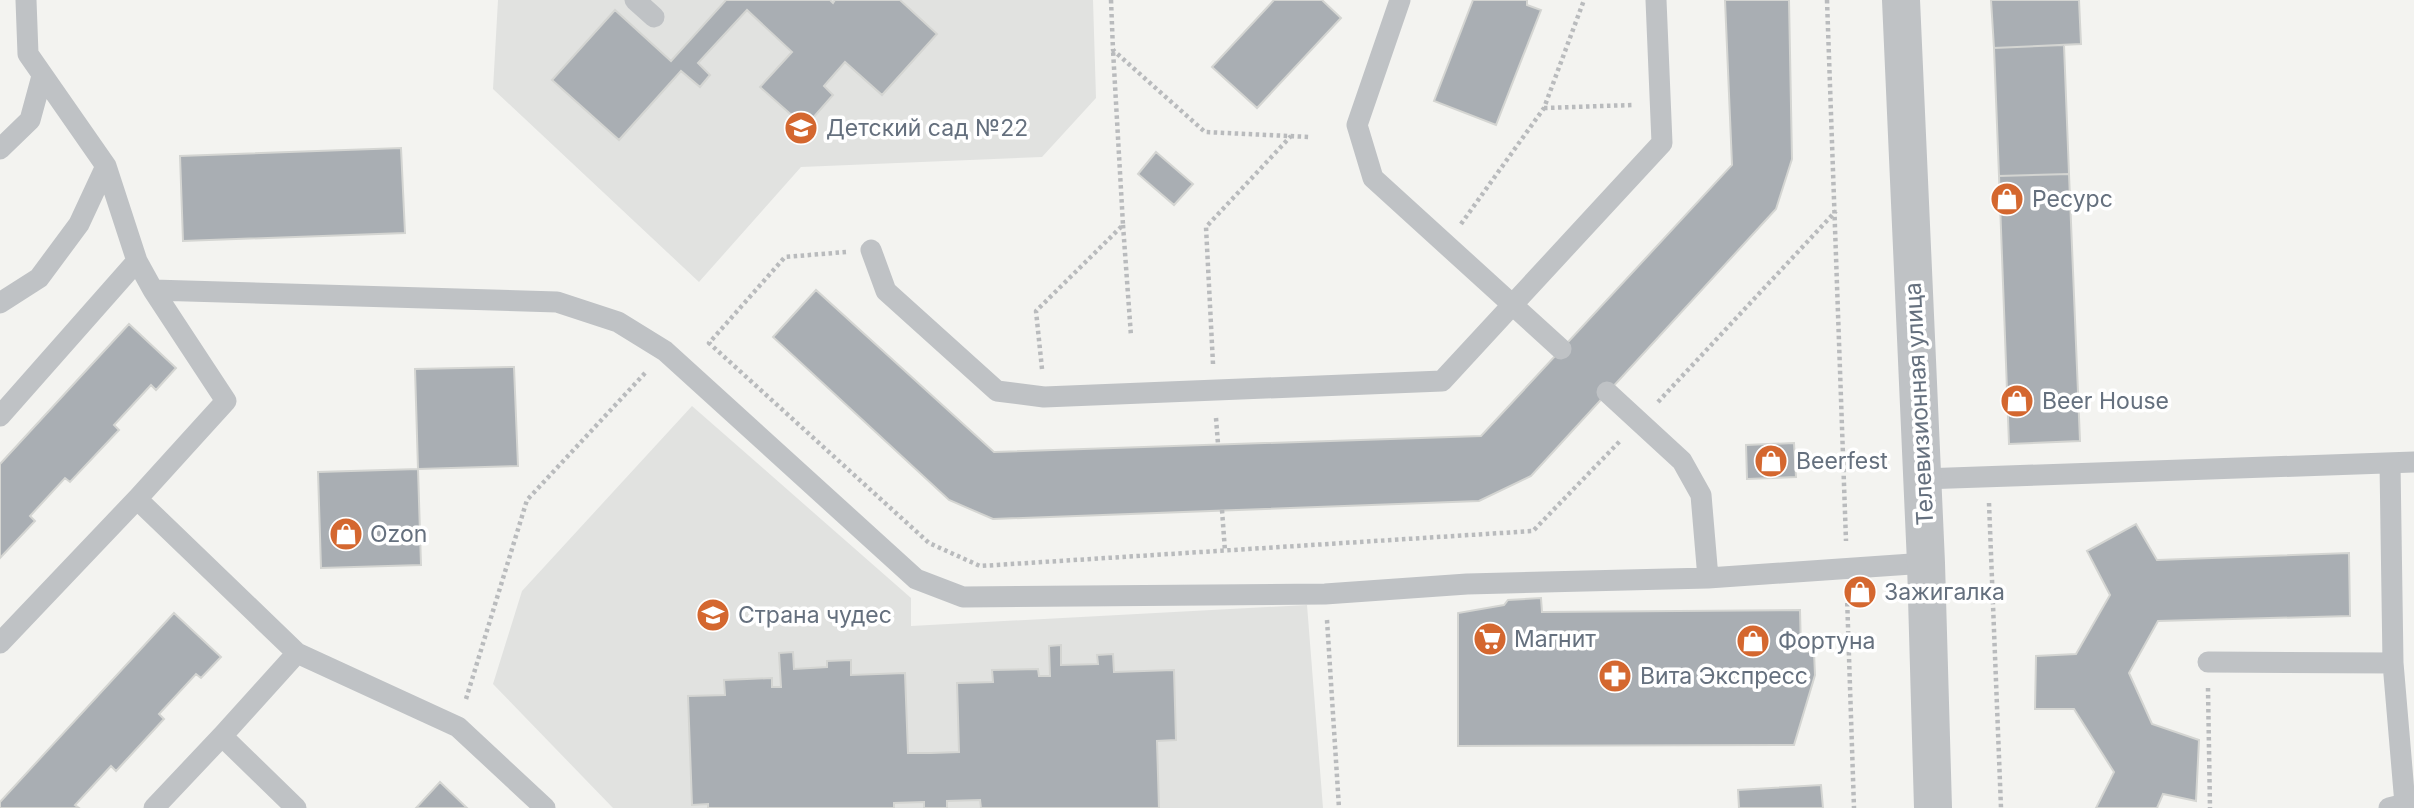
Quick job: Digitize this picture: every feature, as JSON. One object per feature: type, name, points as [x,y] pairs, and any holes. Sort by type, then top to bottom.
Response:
[{"type":"street","name":"Телевизионная улица","points":[[1901,0],[1923,479],[1933,808]]},
{"type":"lane","points":[[0,643],[138,499],[226,401],[137,261],[106,166],[28,54],[26,0]]},
{"type":"lane","points":[[635,0],[654,18]]},
{"type":"lane","points":[[1400,0],[1357,125],[1373,178],[1561,349]]},
{"type":"lane","points":[[871,250],[886,291],[997,391],[1044,397],[1442,380],[1662,143],[1656,0]]},
{"type":"lane","points":[[0,149],[30,120],[42,76]]},
{"type":"lane","points":[[0,303],[39,278],[79,225],[106,166]]},
{"type":"lane","points":[[0,416],[137,261]]},
{"type":"lane","points":[[153,290],[557,302],[618,323],[665,351],[916,579],[963,597],[1325,594],[1468,584],[1708,578],[1926,564]]},
{"type":"lane","points":[[1608,392],[1682,461],[1701,495],[1708,578]]},
{"type":"lane","points":[[1923,479],[2414,462]]},
{"type":"lane","points":[[2390,463],[2393,663],[2403,805]]},
{"type":"lane","points":[[138,499],[297,653],[458,727],[545,808]]},
{"type":"lane","points":[[154,808],[297,653]]},
{"type":"lane","points":[[2208,662],[2393,663]]},
{"type":"lane","points":[[222,736],[296,808]]},
{"type":"path","points":[[1111,0],[1131,336]]},
{"type":"path","points":[[1446,244],[1544,108],[1584,0]]},
{"type":"path","points":[[1828,0],[1854,808]]},
{"type":"path","points":[[1113,50],[1205,132],[1309,137]]},
{"type":"path","points":[[1544,108],[1661,104]]},
{"type":"path","points":[[1214,391],[1206,227],[1291,136]]},
{"type":"path","points":[[871,250],[785,257],[709,343],[929,543],[980,566],[1533,531],[1836,211]]},
{"type":"path","points":[[1044,397],[1036,311],[1123,225]]},
{"type":"path","points":[[458,727],[527,500],[665,351]]},
{"type":"path","points":[[1988,477],[2001,808]]},
{"type":"path","points":[[1222,510],[1225,551]]},
{"type":"path","points":[[1325,594],[1339,808]]},
{"type":"path","points":[[2208,662],[2210,808]]},
{"type":"shaded area","name":"Детский сад №22","points":[[498,0],[1093,0],[1096,98],[1042,157],[801,167],[699,282],[493,89]]},
{"type":"shaded area","name":"Страна чудес","points":[[692,406],[911,598],[911,626],[1307,605],[1323,808],[613,808],[493,684],[522,591]]},
{"type":"building","points":[[726,0],[830,0],[833,3],[835,0],[900,0],[937,34],[882,95],[845,62],[824,86],[833,95],[805,127],[760,87],[792,52],[747,10],[698,63],[710,75],[700,87],[681,71],[619,140],[552,80],[615,10],[671,61]]},
{"type":"building","points":[[1274,0],[1322,0],[1341,18],[1257,108],[1212,67]]},
{"type":"building","points":[[1473,0],[1527,0],[1527,5],[1541,10],[1496,125],[1434,101]]},
{"type":"building","points":[[1725,0],[1789,0],[1792,159],[1776,209],[1531,476],[1479,501],[993,519],[949,500],[773,337],[816,290],[994,452],[1481,436],[1732,165]]},
{"type":"building","points":[[1991,0],[2079,0],[2081,44],[1994,48]]},
{"type":"building","points":[[2064,45],[2069,174],[1999,176],[1994,48]]},
{"type":"building","points":[[401,148],[405,233],[183,241],[180,156]]},
{"type":"building","points":[[1156,152],[1193,184],[1174,205],[1138,174]]},
{"type":"building","points":[[2069,174],[2080,441],[2009,444],[1999,176]]},
{"type":"building","points":[[129,324],[176,368],[156,390],[151,385],[114,425],[119,430],[70,482],[65,478],[30,516],[35,521],[0,558],[0,464]]},
{"type":"building","points":[[514,367],[518,466],[418,469],[415,369]]},
{"type":"building","name":"Beerfest","points":[[1794,443],[1796,477],[1747,479],[1746,445]]},
{"type":"building","points":[[418,469],[421,565],[321,568],[318,472]]},
{"type":"building","points":[[2136,524],[2157,560],[2349,553],[2350,616],[2158,621],[2129,673],[2152,724],[2199,740],[2196,801],[2163,794],[2157,808],[2096,808],[2114,772],[2074,709],[2035,709],[2036,656],[2076,654],[2110,595],[2087,551]]},
{"type":"building","name":"Зажигалка","points":[[1851,582],[1868,582],[1869,602],[1852,603]]},
{"type":"building","points":[[1541,598],[1542,612],[1800,610],[1801,651],[1814,652],[1815,675],[1794,745],[1458,746],[1458,613],[1504,605],[1508,600]]},
{"type":"building","points":[[174,613],[221,657],[201,678],[196,674],[159,714],[164,719],[116,771],[111,766],[75,805],[79,808],[0,808],[0,802]]},
{"type":"building","points":[[1061,645],[1061,665],[1098,664],[1097,655],[1113,654],[1114,672],[1174,670],[1176,740],[1157,741],[1159,808],[981,808],[980,800],[947,801],[947,808],[924,808],[924,802],[894,803],[894,808],[708,808],[708,804],[692,805],[688,696],[725,695],[724,680],[772,678],[772,687],[781,687],[779,653],[793,652],[794,669],[827,667],[827,661],[851,660],[851,675],[905,673],[908,753],[931,753],[959,752],[957,683],[993,682],[992,670],[1038,669],[1039,676],[1050,676],[1049,646]]},
{"type":"building","points":[[440,782],[467,808],[416,808]]},
{"type":"building","points":[[1821,785],[1823,808],[1739,808],[1738,790]]},
{"type":"place","name":"Детский сад №22","points":[[801,128]]},
{"type":"place","name":"Ресурс","points":[[2007,199]]},
{"type":"place","name":"Beer House","points":[[2017,401]]},
{"type":"place","name":"Beerfest","points":[[1771,461]]},
{"type":"place","name":"Ozon","points":[[346,534]]},
{"type":"place","name":"Зажигалка","points":[[1860,592]]},
{"type":"place","name":"Страна чудес","points":[[713,615]]},
{"type":"place","name":"Магнит","points":[[1490,639]]},
{"type":"place","name":"Фортуна","points":[[1753,641]]},
{"type":"place","name":"Вита Экспресс","points":[[1615,676]]}]
